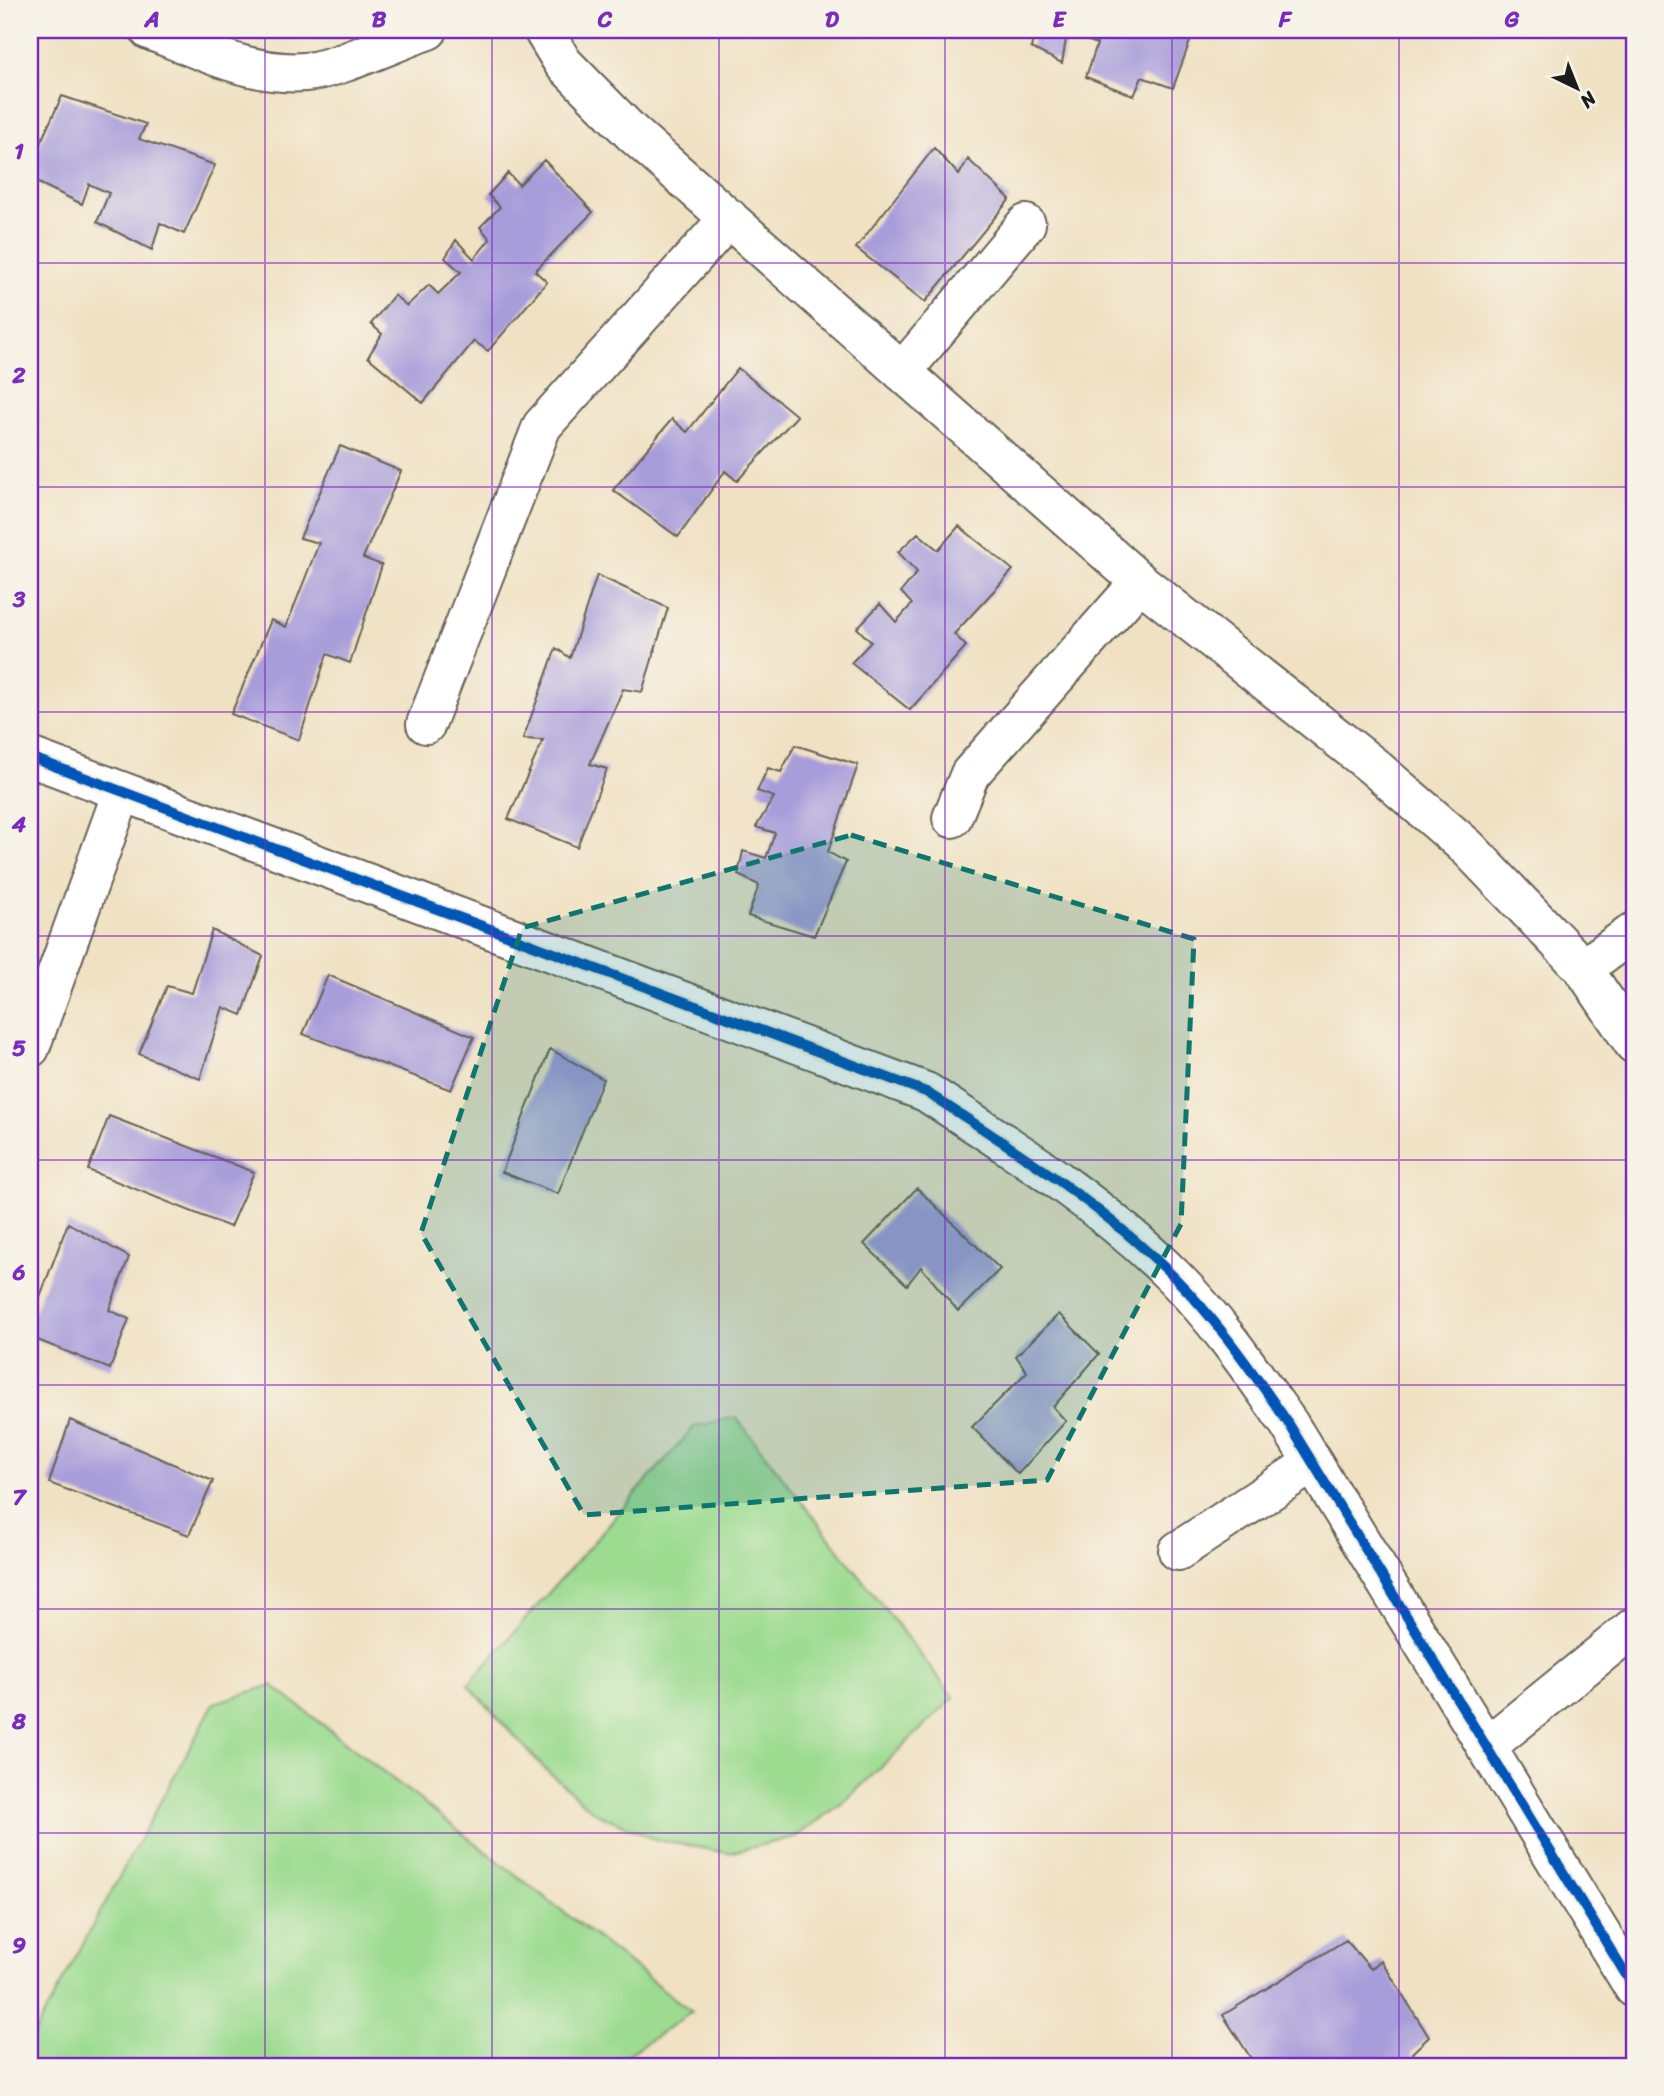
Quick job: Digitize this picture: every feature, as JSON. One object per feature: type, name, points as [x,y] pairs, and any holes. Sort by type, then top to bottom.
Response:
[{"type":"street","points":[[149,30],[230,61],[270,72],[307,72],[428,30]]},
{"type":"street","points":[[543,30],[563,63],[606,107],[902,372],[1140,582],[1373,766],[1468,848],[1583,968],[1634,1044]]},
{"type":"street","points":[[426,724],[542,426],[729,218]]},
{"type":"street","points":[[902,372],[1026,224]]},
{"type":"street","points":[[952,818],[970,774],[1140,582]]},
{"type":"street","points":[[30,757],[926,1093],[1051,1172],[1174,1277],[1227,1337],[1313,1462],[1634,1988]]},
{"type":"street","points":[[30,1048],[122,792]]},
{"type":"street","points":[[1583,968],[1634,932]]},
{"type":"street","points":[[1178,1551],[1313,1462]]},
{"type":"street","points":[[1486,1747],[1634,1627]]},
{"type":"highlighted area","points":[[851,835],[1194,939],[1181,1224],[1047,1480],[584,1515],[421,1233],[522,928]]},
{"type":"green space","points":[[736,1417],[954,1698],[844,1802],[795,1837],[728,1853],[654,1839],[594,1812],[543,1767],[468,1685],[694,1427]]},
{"type":"green space","points":[[272,1685],[692,2012],[611,2066],[30,2066],[30,2041],[214,1703]]},
{"type":"building","points":[[1035,30],[1194,30],[1173,88],[1142,77],[1134,96],[1086,77],[1097,44],[1067,33],[1062,63],[1031,48]]},
{"type":"building","points":[[62,96],[146,124],[139,139],[215,165],[184,234],[160,223],[152,250],[97,222],[109,193],[89,184],[82,204],[30,179],[30,165]]},
{"type":"building","points":[[934,148],[959,175],[968,159],[1010,199],[925,302],[856,248]]},
{"type":"building","points":[[544,160],[593,212],[535,271],[547,282],[488,351],[474,341],[423,403],[368,357],[382,334],[371,324],[394,295],[407,306],[429,285],[438,294],[461,272],[445,258],[456,240],[474,259],[490,239],[480,227],[500,207],[488,195],[508,173],[519,185]]},
{"type":"building","points":[[738,368],[797,416],[737,481],[725,471],[678,537],[613,490],[672,419],[687,432]]},
{"type":"building","points":[[340,446],[401,471],[363,558],[382,565],[350,663],[327,654],[299,740],[231,714],[271,620],[286,627],[319,543],[300,538]]},
{"type":"building","points":[[959,526],[1013,570],[954,634],[966,646],[910,710],[851,663],[871,642],[857,628],[880,604],[896,622],[912,604],[901,592],[917,572],[898,552],[918,533],[938,550]]},
{"type":"building","points":[[597,575],[668,608],[642,692],[623,689],[590,764],[607,769],[577,847],[508,819],[543,740],[523,739],[556,648],[570,658]]},
{"type":"building","points":[[795,745],[858,765],[828,852],[846,862],[814,936],[748,916],[759,885],[738,875],[743,851],[766,858],[775,833],[756,827],[774,797],[757,791],[768,768],[781,772]]},
{"type":"building","points":[[212,930],[263,956],[242,1015],[223,1007],[200,1079],[139,1054],[167,986],[192,993]]},
{"type":"building","points":[[328,975],[474,1037],[451,1090],[303,1034]]},
{"type":"building","points":[[550,1049],[603,1079],[558,1194],[502,1172]]},
{"type":"building","points":[[109,1116],[254,1172],[230,1227],[88,1170]]},
{"type":"building","points":[[917,1188],[1000,1269],[958,1311],[921,1267],[907,1285],[864,1244]]},
{"type":"building","points":[[68,1223],[129,1257],[109,1310],[129,1319],[110,1369],[30,1337],[30,1323]]},
{"type":"building","points":[[1059,1314],[1099,1354],[1053,1407],[1066,1421],[1018,1474],[972,1427],[1027,1372],[1016,1356]]},
{"type":"building","points":[[70,1420],[213,1481],[189,1535],[49,1483]]},
{"type":"building","points":[[1346,1940],[1371,1969],[1381,1960],[1429,2037],[1412,2053],[1419,2066],[1256,2066],[1223,2015]]},
{"type":"cycle path","points":[[30,757],[926,1092],[1024,1156],[1086,1201],[1146,1250],[1190,1294],[1234,1348],[1289,1424],[1634,1988]]}]
